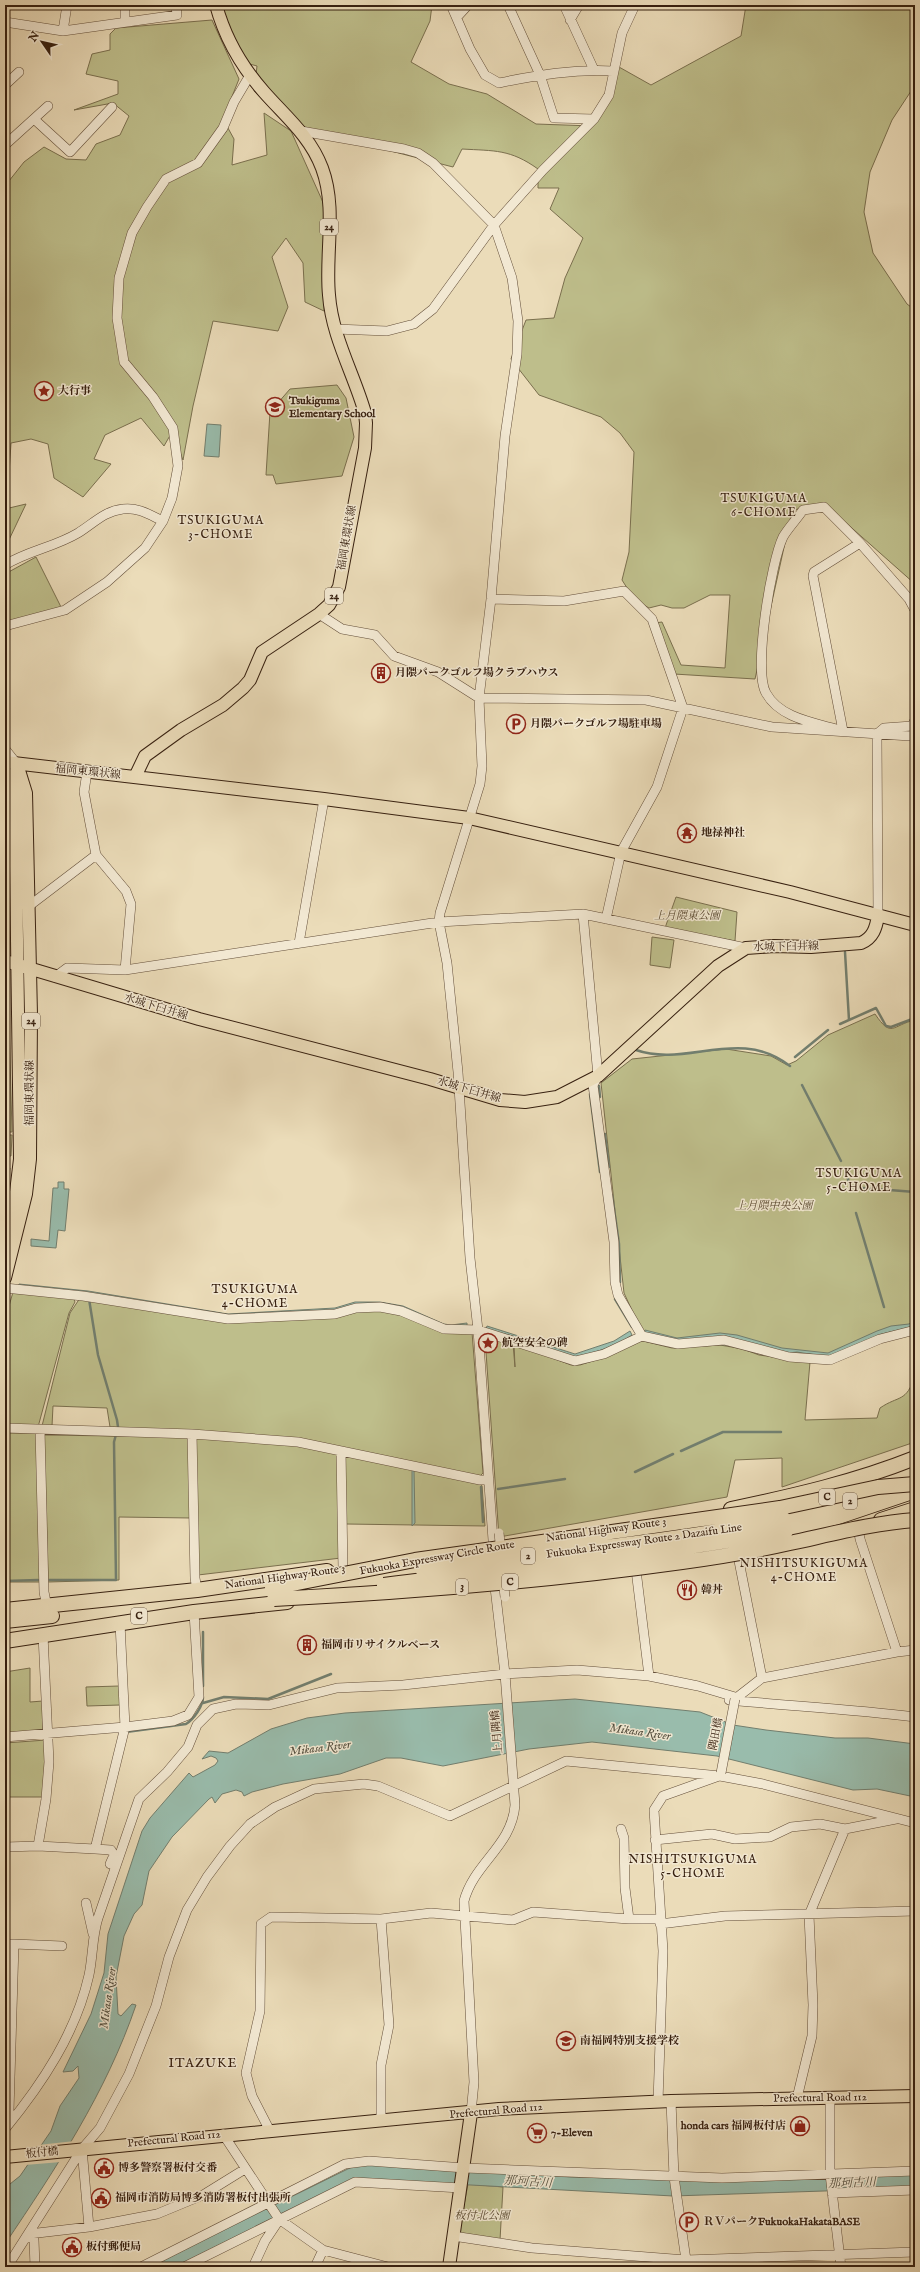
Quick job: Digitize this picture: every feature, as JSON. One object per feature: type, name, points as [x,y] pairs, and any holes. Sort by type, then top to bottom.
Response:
[{"type":"highway","name":"National Highway Route 3","points":[[5,1610],[47,1607],[197,1590],[681,1520],[850,1481],[915,1458]]},
{"type":"highway","name":"Fukuoka Expressway Route 2 Dazaifu Line","points":[[273,1594],[627,1555],[745,1539],[915,1480]]},
{"type":"highway","name":"Fukuoka Expressway Circle Route","points":[[5,1633],[273,1594],[415,1560],[780,1508],[878,1487],[915,1484]]},
{"type":"highway","name":"Fukuoka Expressway Route 2 Dazaifu Line","points":[[785,1525],[835,1518],[915,1491]]},
{"type":"highway","name":"3","points":[[5,1641],[194,1612],[636,1570],[738,1556],[858,1528],[915,1509]]},
{"type":"highway","name":"Fukuoka Expressway Circle Route","points":[[5,1622],[273,1594],[411,1592],[566,1577],[688,1561],[782,1545],[870,1526],[915,1520]]},
{"type":"main road","name":"24","points":[[216,5],[222,27],[237,57],[250,75],[301,131],[322,168],[328,194],[329,295],[335,329]]},
{"type":"main road","name":"福岡東環状線","points":[[11,763],[135,777],[145,756],[181,730],[233,697],[250,680],[262,652],[319,614],[329,605],[339,587],[365,448],[366,432],[366,418],[359,394],[335,329]]},
{"type":"main road","name":"24","points":[[5,1237],[16,1192],[20,1159],[15,793],[11,763]]},
{"type":"main road","name":"福岡東環状線","points":[[5,1278],[26,1194],[30,1159],[30,970],[26,793],[11,763]]},
{"type":"main road","points":[[135,777],[469,818],[790,892],[915,925]]},
{"type":"main road","name":"水城下臼井線","points":[[5,961],[18,964],[30,970],[191,1017],[458,1087],[500,1100],[539,1101],[558,1097],[598,1076],[718,966],[746,948],[774,946],[811,947],[861,943],[868,940],[876,928],[878,916]]},
{"type":"main road","name":"Prefectural Road 112","points":[[81,2149],[223,2134],[535,2107],[671,2101],[915,2096]]},
{"type":"main road","points":[[449,2267],[465,2168],[471,2113]]},
{"type":"main road","name":"板付橋","points":[[5,2157],[81,2149]]},
{"type":"street","points":[[63,31],[67,5]]},
{"type":"street","points":[[125,5],[126,22]]},
{"type":"street","points":[[5,22],[63,31],[177,15],[176,5]]},
{"type":"street","points":[[451,5],[470,49],[485,75],[499,83],[540,75],[594,70],[613,71]]},
{"type":"street","points":[[456,17],[468,5]]},
{"type":"street","points":[[508,5],[540,75],[554,118],[594,119]]},
{"type":"street","points":[[564,5],[594,70]]},
{"type":"street","points":[[570,20],[579,5]]},
{"type":"street","points":[[335,329],[387,331],[414,324],[433,309],[494,225],[542,170],[594,119],[609,95],[622,33],[635,5]]},
{"type":"street","points":[[5,85],[19,72]]},
{"type":"street","points":[[5,626],[65,610],[107,582],[144,548],[163,521],[172,498],[178,466],[172,428],[153,397],[124,362],[117,318],[119,278],[132,233],[147,206],[166,179],[198,163],[223,128],[234,102],[250,75]]},
{"type":"street","points":[[5,144],[48,106]]},
{"type":"street","points":[[34,119],[70,152],[112,107]]},
{"type":"street","points":[[301,131],[404,149],[418,153],[445,174],[494,225],[512,278],[518,321],[517,354],[505,436],[491,598],[479,698],[482,766],[480,784],[440,913],[439,922]]},
{"type":"street","points":[[843,731],[784,713],[766,694],[760,677],[764,618],[783,538],[803,510],[824,507],[860,543],[909,599],[915,610]]},
{"type":"street","points":[[5,565],[14,560],[54,545],[79,532],[101,516],[122,509],[137,509],[163,521]]},
{"type":"street","points":[[843,731],[813,576],[814,572],[860,543]]},
{"type":"street","points":[[491,598],[564,601],[627,592],[652,620],[683,708],[657,788],[620,852],[606,919]]},
{"type":"street","points":[[319,614],[342,629],[374,635],[394,656],[438,672],[479,698],[646,700],[772,727],[877,734],[915,734]]},
{"type":"street","points":[[878,916],[877,734],[884,728],[912,726],[915,720]]},
{"type":"street","name":"福岡東環状線","points":[[5,749],[11,763]]},
{"type":"street","points":[[87,772],[84,792],[96,855],[126,891],[131,904],[125,970]]},
{"type":"street","points":[[299,943],[324,799]]},
{"type":"street","points":[[29,906],[96,855]]},
{"type":"street","points":[[583,914],[598,1076],[593,1085],[614,1242],[615,1282],[618,1295],[642,1336]]},
{"type":"street","points":[[55,977],[67,968],[125,970],[439,922],[583,914],[746,948]]},
{"type":"street","name":"上月隅橋","points":[[439,922],[447,963],[458,1087],[470,1258],[478,1330],[494,1547],[494,1584],[505,1677],[514,1784],[514,1819],[507,1836],[473,1879],[464,1901],[474,2082],[471,2113]]},
{"type":"street","points":[[5,1288],[83,1296],[228,1319],[335,1314],[356,1308],[380,1307],[401,1311],[444,1329],[478,1330],[575,1361],[604,1354],[642,1336],[678,1344],[724,1340],[789,1357],[830,1360],[880,1339],[915,1330]]},
{"type":"street","points":[[5,1428],[192,1434],[298,1442],[480,1480],[489,1479]]},
{"type":"street","points":[[40,1430],[44,1592],[47,1607]]},
{"type":"street","points":[[192,1434],[195,1578],[197,1590]]},
{"type":"street","points":[[342,1451],[343,1569]]},
{"type":"street","points":[[858,1528],[860,1539],[897,1652]]},
{"type":"street","points":[[499,1533],[505,1597]]},
{"type":"street","points":[[738,1556],[762,1678]]},
{"type":"street","points":[[636,1570],[649,1676]]},
{"type":"street","points":[[5,1737],[125,1727],[173,1721],[188,1715],[199,1697],[194,1612]]},
{"type":"street","points":[[95,1849],[125,1727],[120,1623]]},
{"type":"street","points":[[38,1846],[46,1799],[48,1733],[43,1635]]},
{"type":"street","points":[[686,1685],[698,1686],[735,1698],[762,1678],[897,1652],[915,1650]]},
{"type":"street","points":[[10,2112],[61,2049],[78,2010],[89,1974],[93,1934],[140,1799],[167,1772],[188,1747],[197,1725],[213,1709],[236,1704],[269,1705],[337,1688],[403,1685],[577,1670],[649,1676],[686,1685],[727,1700],[842,1711],[863,1710],[915,1717]]},
{"type":"street","name":"隅田橋","points":[[720,1774],[735,1698]]},
{"type":"street","points":[[7,2267],[81,2149],[100,2128],[129,2074],[156,2006],[170,1957],[187,1910],[207,1877],[230,1846],[250,1824],[275,1806],[314,1789],[364,1784],[378,1786],[450,1816],[514,1784],[566,1761],[720,1774],[915,1823]]},
{"type":"street","points":[[658,2102],[663,1951],[654,1810],[664,1796],[720,1774]]},
{"type":"street","points":[[655,1840],[712,1834],[735,1839],[770,1837],[791,1828],[820,1824],[844,1829],[897,1818]]},
{"type":"street","points":[[621,1829],[624,1838],[625,1888],[629,1919]]},
{"type":"street","points":[[797,2098],[812,2036],[813,2006],[808,1915],[844,1829]]},
{"type":"street","points":[[5,1847],[38,1846],[111,1850],[114,1855],[98,1898],[98,1918]]},
{"type":"street","points":[[86,1903],[93,1934]]},
{"type":"street","points":[[270,2131],[252,2096],[246,2073],[260,2011],[261,1924],[270,1917],[381,1919],[431,1913],[513,1920],[533,1912],[660,1921],[725,1916],[915,1911]]},
{"type":"street","points":[[381,1919],[389,2025],[381,2064],[381,2121]]},
{"type":"street","points":[[5,2129],[10,2112],[10,1944],[62,1946]]},
{"type":"street","points":[[830,2098],[830,2174],[841,2267]]},
{"type":"street","points":[[671,2101],[674,2178],[686,2264]]},
{"type":"street","points":[[223,2134],[279,2219],[323,2250],[388,2267]]},
{"type":"street","points":[[81,2149],[89,2227]]},
{"type":"street","points":[[141,2267],[345,2164],[369,2161],[465,2168],[674,2178],[722,2178],[915,2171]]},
{"type":"street","points":[[29,2234],[89,2227],[157,2214],[203,2195],[245,2169]]},
{"type":"street","points":[[184,2267],[354,2182],[461,2188]]},
{"type":"street","points":[[832,2193],[915,2190]]},
{"type":"street","points":[[253,2267],[265,2241],[279,2219]]},
{"type":"street","points":[[29,2234],[34,2240],[35,2267]]},
{"type":"street","points":[[453,2236],[532,2248],[686,2264],[915,2252]]},
{"type":"street","points":[[315,2267],[323,2250]]},
{"type":"green space","points":[[217,5],[432,5],[430,21],[411,62],[449,84],[487,94],[536,124],[593,126],[619,67],[651,85],[741,36],[746,5],[915,5],[915,85],[892,120],[870,172],[864,212],[873,253],[907,304],[915,310],[915,584],[827,506],[809,505],[792,511],[755,679],[674,674],[655,623],[662,622],[681,665],[725,668],[730,595],[710,595],[684,608],[672,608],[661,605],[649,608],[634,599],[622,580],[629,552],[634,452],[620,433],[601,417],[539,395],[511,359],[526,320],[554,318],[565,278],[583,238],[550,209],[559,188],[538,188],[538,169],[528,162],[502,152],[462,149],[453,167],[286,124],[254,91],[257,66],[235,60]]},
{"type":"green space","points":[[212,20],[239,79],[223,119],[234,139],[232,165],[267,155],[264,113],[291,131],[326,209],[324,311],[305,302],[303,263],[286,238],[272,257],[288,307],[278,331],[213,321],[193,406],[183,460],[172,432],[164,446],[141,418],[105,435],[94,459],[111,464],[83,497],[54,478],[48,444],[31,439],[11,443],[8,489],[5,490],[5,186],[24,162],[44,147],[66,159],[86,160],[96,144],[120,135],[129,116],[113,103],[74,110],[118,94],[118,81],[86,74],[92,54],[110,50],[110,34],[116,28]]},
{"type":"green space","points":[[337,385],[346,398],[354,437],[342,476],[276,484],[273,475],[266,475],[270,412],[290,389]]},
{"type":"green space","points":[[26,504],[7,544],[5,545],[5,509]]},
{"type":"green space","points":[[36,557],[61,607],[5,623],[5,574]]},
{"type":"green space","name":"上月隈東公園","points":[[676,897],[737,912],[735,941],[665,928]]},
{"type":"green space","points":[[652,937],[674,940],[670,968],[650,965]]},
{"type":"green space","points":[[5,981],[8,981],[12,1132],[5,1132]]},
{"type":"green space","name":"上月隈中央公園","points":[[875,1014],[885,1026],[889,1028],[915,1020],[915,1327],[829,1358],[782,1353],[735,1341],[678,1343],[643,1334],[624,1293],[601,1083],[632,1059],[726,1049],[771,1056],[787,1065],[796,1061],[828,1035]]},
{"type":"green space","points":[[5,1135],[12,1135],[11,1156],[5,1156]]},
{"type":"green space","points":[[5,1167],[10,1168],[5,1200]]},
{"type":"green space","points":[[13,1292],[73,1297],[75,1302],[69,1313],[38,1427],[5,1426],[5,1320]]},
{"type":"green space","points":[[80,1298],[209,1319],[380,1309],[472,1332],[483,1473],[480,1476],[298,1438],[110,1427],[107,1408],[53,1406],[52,1426],[42,1426],[70,1313]]},
{"type":"green space","points":[[485,1338],[513,1344],[515,1367],[514,1343],[571,1365],[580,1365],[605,1357],[636,1342],[643,1341],[672,1348],[720,1345],[743,1349],[759,1355],[810,1362],[805,1420],[877,1418],[880,1408],[905,1395],[912,1385],[915,1376],[915,1442],[782,1487],[782,1458],[735,1460],[727,1497],[499,1537]]},
{"type":"green space","points":[[5,1433],[34,1433],[38,1436],[40,1582],[5,1582]]},
{"type":"green space","points":[[44,1435],[185,1437],[189,1440],[191,1518],[119,1517],[119,1580],[48,1582]]},
{"type":"green space","points":[[197,1438],[299,1445],[335,1453],[339,1457],[341,1558],[198,1575],[194,1440]]},
{"type":"green space","points":[[348,1456],[480,1483],[482,1486],[485,1526],[346,1524],[344,1459]]},
{"type":"green space","points":[[30,1668],[30,1702],[43,1701],[43,1730],[5,1733],[5,1672]]},
{"type":"green space","points":[[119,1686],[120,1705],[87,1706],[86,1687]]},
{"type":"green space","points":[[46,1740],[44,1797],[5,1797],[5,1743]]},
{"type":"green space","name":"板付北公園","points":[[468,2184],[503,2187],[500,2240],[460,2234],[459,2231]]},
{"type":"water","points":[[207,424],[221,425],[219,457],[204,456]]},
{"type":"water","points":[[58,1182],[64,1182],[64,1189],[69,1189],[65,1231],[58,1230],[56,1248],[31,1246],[31,1239],[49,1241],[53,1188],[58,1188]]},
{"type":"water","points":[[19,1284],[88,1291],[228,1314],[335,1308],[355,1302],[380,1302],[403,1306],[444,1324],[451,1325],[467,1323],[467,1328],[451,1328],[402,1310],[228,1317],[18,1286]]},
{"type":"water","points":[[915,1320],[915,1325],[911,1327],[878,1335],[857,1347],[829,1357],[797,1352],[788,1353],[761,1347],[676,1342],[644,1333],[645,1330],[677,1338],[720,1333],[737,1335],[782,1348],[828,1353],[877,1331],[891,1326],[909,1324]]},
{"type":"water","points":[[487,1326],[575,1354],[614,1341],[630,1331],[632,1335],[616,1345],[580,1357],[571,1357],[528,1340],[486,1329]]},
{"type":"water","points":[[412,1469],[414,1470],[415,1523],[412,1526]]},
{"type":"water","name":"Mikasa River","points":[[575,1699],[700,1712],[733,1725],[766,1730],[835,1738],[868,1738],[915,1744],[915,1797],[877,1789],[853,1790],[717,1756],[592,1742],[529,1749],[443,1766],[401,1758],[386,1758],[340,1774],[283,1784],[252,1792],[244,1796],[242,1792],[236,1790],[222,1794],[215,1803],[212,1797],[172,1837],[149,1871],[142,1905],[134,1914],[124,1936],[116,1977],[118,2014],[121,2016],[132,2004],[136,2005],[124,2037],[95,2099],[78,2129],[43,2187],[5,2244],[5,2188],[20,2176],[51,2131],[60,2106],[79,2078],[78,2066],[73,2071],[63,2072],[91,2014],[104,1973],[108,1934],[142,1831],[150,1818],[189,1773],[193,1777],[215,1765],[218,1761],[216,1758],[211,1756],[202,1759],[209,1751],[228,1753],[271,1729],[307,1718],[345,1713]]},
{"type":"water","name":"那珂古川","points":[[358,2164],[570,2177],[671,2179],[915,2174],[915,2188],[673,2196],[360,2179],[179,2267],[148,2267]]},
{"type":"pier","points":[[75,2141],[61,2162],[25,2165],[38,2145]]},
{"type":"waterway","points":[[845,952],[849,1020]]},
{"type":"waterway","points":[[840,1024],[876,1008],[886,1026],[891,1027],[915,1018]]},
{"type":"waterway","points":[[795,1057],[828,1030]]},
{"type":"waterway","points":[[636,1050],[655,1054],[674,1054],[732,1048],[752,1049],[771,1055],[790,1066]]},
{"type":"waterway","points":[[802,1085],[841,1161]]},
{"type":"waterway","points":[[599,1086],[600,1097]]},
{"type":"waterway","points":[[590,1094],[600,1172]]},
{"type":"waterway","points":[[605,1134],[609,1167]]},
{"type":"waterway","points":[[846,1174],[851,1187]]},
{"type":"waterway","points":[[851,1187],[915,1192]]},
{"type":"waterway","points":[[612,1195],[619,1244],[620,1282]]},
{"type":"waterway","points":[[856,1213],[884,1307]]},
{"type":"waterway","points":[[49,1580],[116,1580],[114,1442],[118,1427],[98,1355],[89,1299]]},
{"type":"waterway","points":[[615,1299],[632,1327]]},
{"type":"waterway","points":[[681,1451],[723,1432],[781,1432]]},
{"type":"waterway","points":[[635,1472],[673,1454]]},
{"type":"waterway","points":[[498,1489],[565,1479]]},
{"type":"waterway","points":[[481,1487],[483,1522]]},
{"type":"waterway","points":[[5,1581],[38,1580]]},
{"type":"waterway","points":[[203,1632],[203,1686]]},
{"type":"waterway","points":[[203,1703],[224,1697],[268,1699],[331,1674]]},
{"type":"waterway","points":[[126,1732],[186,1724],[198,1712],[203,1701],[203,1697]]},
{"type":"place","name":"大行事","points":[[44,391]]},
{"type":"place","name":"Tsukiguma Elementary School","points":[[275,407]]},
{"type":"place","name":"月隈パークゴルフ場クラブハウス","points":[[381,673]]},
{"type":"place","name":"月隈パークゴルフ場駐車場","points":[[516,724]]},
{"type":"place","name":"地禄神社","points":[[687,833]]},
{"type":"place","name":"航空安全の碑","points":[[488,1343]]},
{"type":"place","name":"韓丼","points":[[687,1590]]},
{"type":"place","name":"福岡市リサイクルベース","points":[[307,1645]]},
{"type":"place","name":"南福岡特別支援学校","points":[[566,2041]]},
{"type":"place","name":"honda cars 福岡板付店","points":[[800,2126]]},
{"type":"place","name":"7-Eleven","points":[[537,2133]]},
{"type":"place","name":"博多警察署板付交番","points":[[104,2168]]},
{"type":"place","name":"福岡市消防局博多消防署板付出張所","points":[[101,2198]]},
{"type":"place","name":"ＲＶパークFukuokaHakataBASE","points":[[689,2222]]},
{"type":"place","name":"板付郵便局","points":[[72,2247]]},
{"type":"district","name":"TSUKIGUMA 6-CHOME","points":[[764,505]]},
{"type":"district","name":"TSUKIGUMA 3-CHOME","points":[[221,527]]},
{"type":"district","name":"TSUKIGUMA 5-CHOME","points":[[859,1180]]},
{"type":"district","name":"TSUKIGUMA 4-CHOME","points":[[255,1296]]},
{"type":"district","name":"NISHITSUKIGUMA 4-CHOME","points":[[804,1570]]},
{"type":"district","name":"NISHITSUKIGUMA 5-CHOME","points":[[693,1866]]},
{"type":"district","name":"ITAZUKE","points":[[203,2063]]}]
